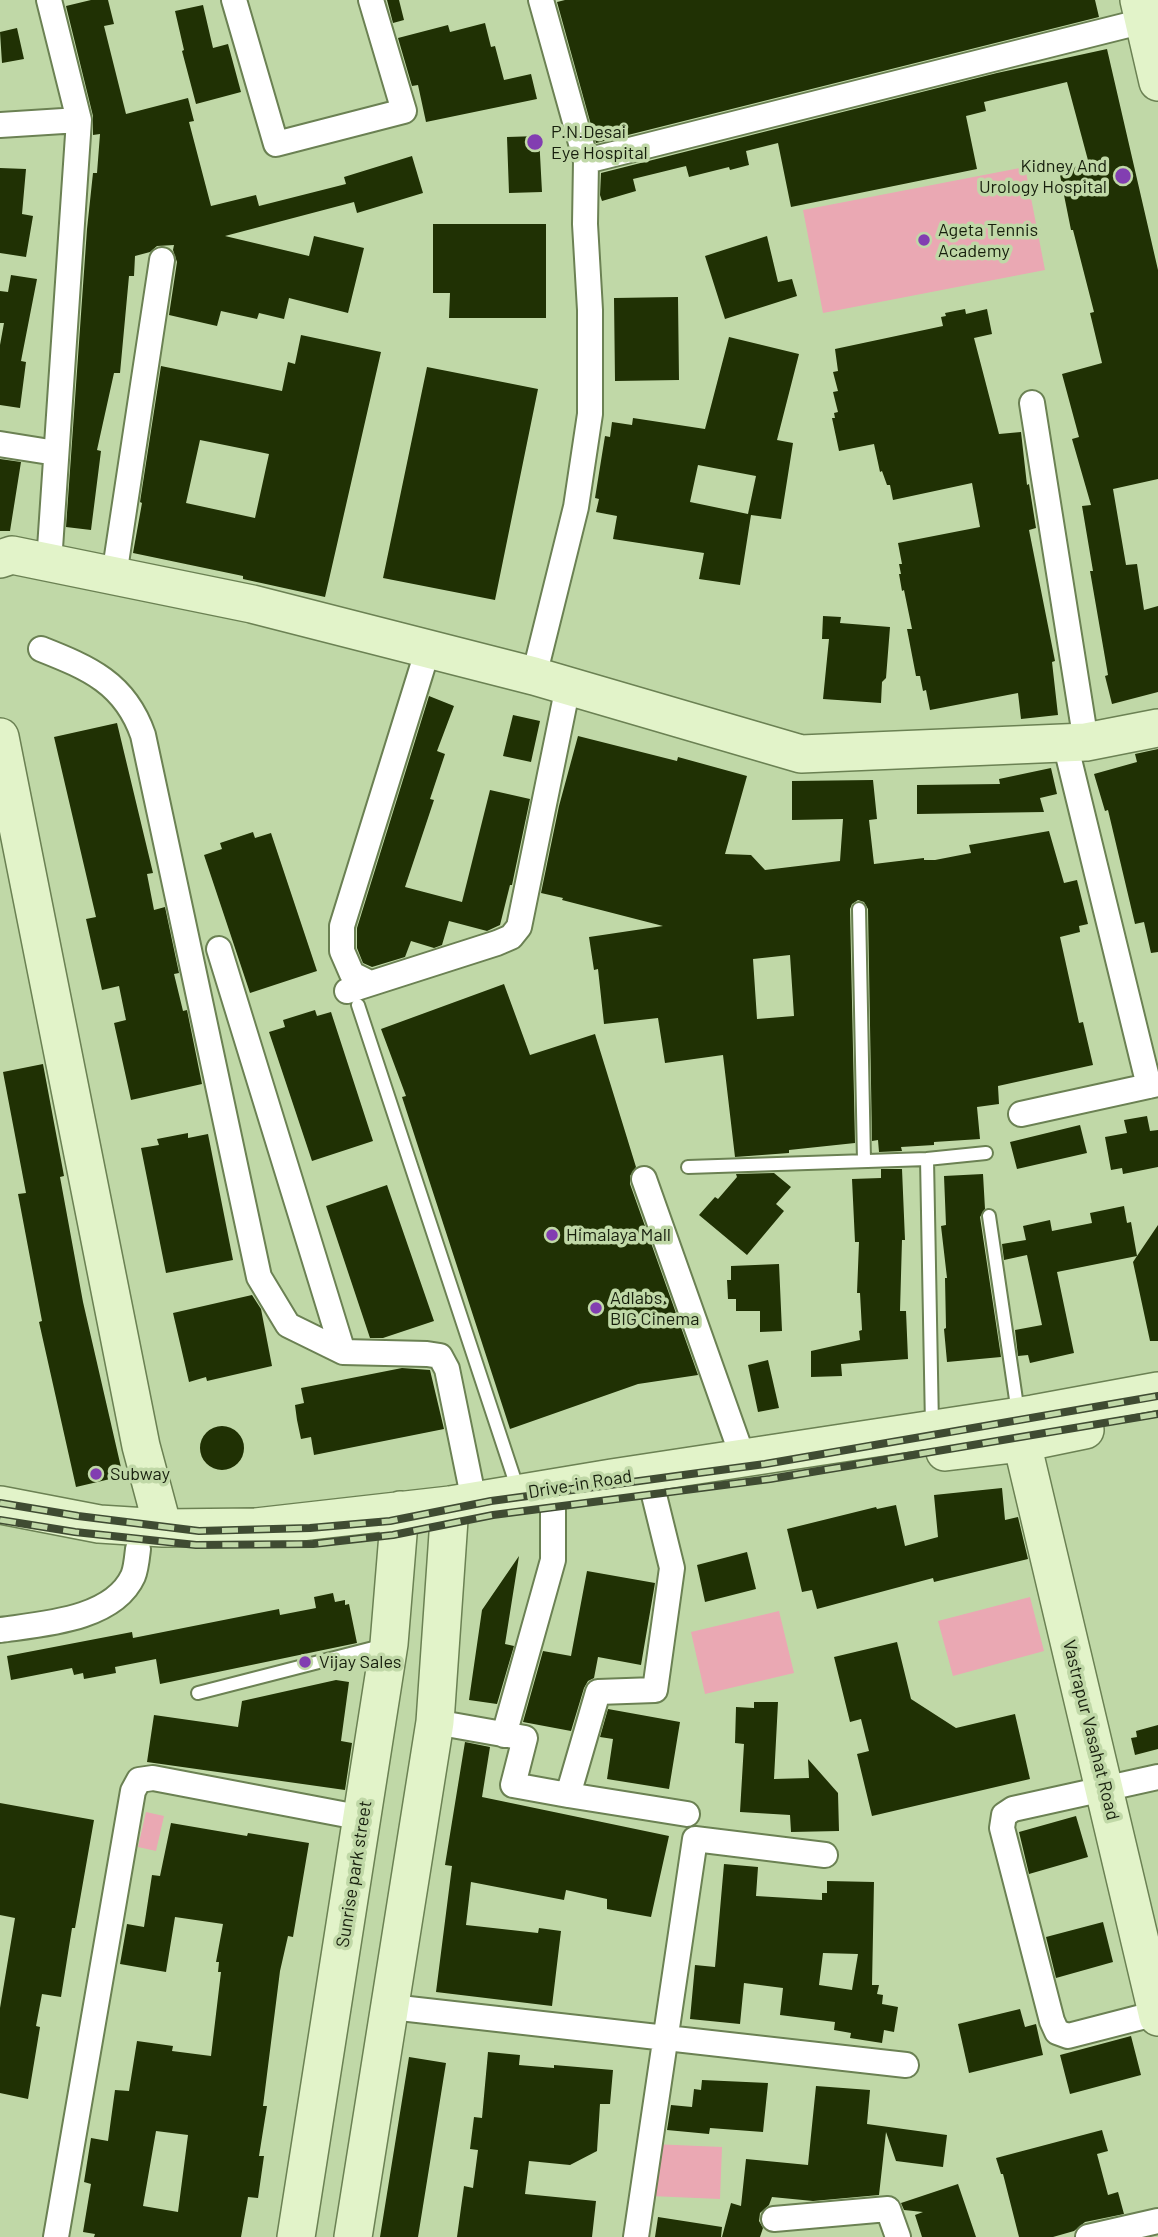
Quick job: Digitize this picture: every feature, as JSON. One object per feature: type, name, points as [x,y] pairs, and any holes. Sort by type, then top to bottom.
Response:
[{"type":"main road","points":[[1141,10],[1158,82]]},
{"type":"main road","points":[[0,559],[12,555],[252,604],[551,681],[801,754],[1075,743],[1158,728]]},
{"type":"main road","points":[[0,737],[141,1446],[151,1539]]},
{"type":"main road","name":"Drive-in Road","points":[[458,1511],[553,1511],[919,1455],[1158,1391]]},
{"type":"main road","name":"Drive-in Road","points":[[0,1505],[99,1524],[151,1539],[257,1550],[458,1511],[519,1494],[743,1458],[932,1430],[1020,1429],[1158,1416]]},
{"type":"main road","name":"Vastrapur Vasahat Road","points":[[1020,1429],[1158,2015]]},
{"type":"main road","points":[[353,2237],[435,1722],[458,1511]]},
{"type":"main road","name":"Sunrise park street","points":[[296,2237],[389,1644],[399,1522]]},
{"type":"main road","name":"Drive-in Road","points":[[0,1529],[96,1546],[151,1539]]},
{"type":"street","points":[[49,0],[79,120],[49,563]]},
{"type":"street","points":[[234,0],[276,144],[404,111],[371,0]]},
{"type":"street","points":[[428,649],[342,926],[342,951],[359,993],[497,943],[511,937],[519,927],[590,414],[586,160],[541,0]]},
{"type":"street","points":[[586,160],[1141,10]]},
{"type":"street","points":[[0,124],[79,120]]},
{"type":"street","points":[[114,576],[162,260]]},
{"type":"street","points":[[1021,1114],[1153,1085],[1075,743],[1032,403]]},
{"type":"street","points":[[0,444],[56,453]]},
{"type":"street","points":[[41,649],[86,667],[121,694],[136,714],[259,1277],[288,1325],[343,1352],[440,1356],[447,1369],[458,1511]]},
{"type":"street","points":[[219,949],[343,1352]]},
{"type":"street","points":[[644,1178],[743,1458]]},
{"type":"street","points":[[568,1795],[598,1692],[655,1690],[672,1568],[654,1495]]},
{"type":"street","points":[[504,1735],[553,1560],[553,1511]]},
{"type":"street","points":[[0,1630],[72,1619],[118,1598],[133,1576],[151,1539]]},
{"type":"street","points":[[435,1722],[525,1738],[513,1785],[687,1814]]},
{"type":"street","points":[[1158,1777],[1013,1809],[1004,1815],[1002,1828],[1052,2021],[1058,2032],[1068,2036],[1158,2015]]},
{"type":"street","points":[[56,2237],[133,1791],[139,1780],[153,1778],[363,1818]]},
{"type":"street","points":[[636,2237],[695,1839],[825,1854]]},
{"type":"street","points":[[391,2007],[906,2065]]},
{"type":"street","points":[[774,2219],[888,2209],[898,2237]]},
{"type":"street","points":[[1088,2237],[1158,2221]]},
{"type":"lane","points":[[859,909],[864,1161]]},
{"type":"lane","points":[[359,993],[519,1494]]},
{"type":"lane","points":[[688,1167],[927,1159],[986,1153]]},
{"type":"lane","points":[[927,1159],[932,1430]]},
{"type":"lane","points":[[989,1216],[1020,1429]]},
{"type":"lane","points":[[198,1693],[389,1644]]},
{"type":"shaded area","name":"Ageta Tennis Academy","points":[[1025,167],[1045,270],[823,313],[803,210]]},
{"type":"shaded area","points":[[1030,1597],[1044,1651],[953,1676],[938,1621]]},
{"type":"shaded area","points":[[779,1611],[794,1673],[705,1694],[691,1632]]},
{"type":"shaded area","points":[[146,1812],[164,1816],[156,1851],[138,1847]]},
{"type":"shaded area","points":[[652,2144],[722,2147],[720,2199],[650,2196]]},
{"type":"building","points":[[91,0],[108,0],[114,24],[104,26],[126,114],[188,98],[194,121],[189,122],[211,206],[256,195],[259,206],[346,184],[344,177],[412,156],[423,193],[357,213],[354,202],[225,236],[309,256],[314,236],[364,248],[348,313],[289,298],[284,319],[259,313],[257,319],[221,311],[217,326],[169,315],[177,262],[174,245],[157,246],[150,252],[135,256],[134,276],[129,276],[120,373],[114,373],[97,450],[101,451],[91,530],[66,527],[87,229],[93,173],[97,173],[100,134],[93,135],[93,116],[66,6]]},
{"type":"building","points":[[387,0],[399,0],[404,20],[393,23]]},
{"type":"building","points":[[1095,0],[1099,17],[596,143],[557,2]]},
{"type":"building","points":[[203,5],[213,48],[228,44],[241,92],[196,104],[175,11]]},
{"type":"building","points":[[485,23],[491,47],[495,46],[504,80],[531,74],[537,99],[426,122],[418,85],[412,86],[398,38],[448,25],[450,32]]},
{"type":"building","points":[[17,28],[24,59],[2,63],[0,32]]},
{"type":"building","points":[[1107,49],[1158,270],[1158,479],[1113,489],[1126,565],[1137,564],[1144,610],[1158,606],[1158,692],[1112,704],[1105,676],[1108,675],[1082,506],[1091,505],[1072,439],[1079,437],[1062,374],[1102,363],[1090,313],[1094,312],[1071,230],[1059,170],[1089,164],[1067,82],[984,102],[986,111],[966,116],[977,169],[791,207],[778,143],[746,151],[749,165],[689,177],[686,166],[633,179],[636,191],[602,201],[600,195],[601,173],[997,73]]},
{"type":"building","points":[[539,136],[542,192],[509,193],[507,137]]},
{"type":"building","points":[[0,168],[26,169],[22,214],[33,216],[26,257],[0,253]]},
{"type":"building","points":[[433,224],[546,224],[546,318],[449,318],[450,293],[433,293]]},
{"type":"building","points":[[767,236],[778,282],[792,279],[797,296],[725,319],[705,256]]},
{"type":"building","points":[[11,275],[37,279],[21,361],[26,362],[20,408],[0,405],[0,345],[4,323],[0,323],[0,291],[8,292]]},
{"type":"building","points":[[678,297],[679,380],[615,381],[614,298]]},
{"type":"building","points":[[965,309],[966,314],[987,309],[992,334],[974,338],[999,434],[1021,432],[1027,485],[1029,484],[1036,528],[1029,530],[1055,661],[1052,662],[1058,715],[1021,719],[1018,693],[930,710],[926,690],[923,691],[920,676],[916,676],[907,629],[912,629],[899,574],[899,564],[902,564],[898,543],[980,527],[972,483],[893,500],[890,485],[887,485],[882,471],[880,472],[874,444],[839,451],[832,418],[835,418],[834,413],[838,412],[833,392],[838,391],[833,372],[838,371],[835,349],[943,326],[941,317],[946,316],[945,313]]},
{"type":"building","points":[[301,335],[381,352],[325,597],[243,579],[243,576],[133,553],[161,366],[282,391],[288,362],[295,364]],"holes":[[[200,440],[269,454],[255,518],[186,503]]]},
{"type":"building","points":[[729,337],[799,354],[777,440],[793,443],[781,519],[751,515],[740,585],[699,579],[704,553],[613,539],[617,516],[596,512],[599,499],[595,498],[605,436],[610,437],[612,422],[632,425],[633,418],[705,429]],"holes":[[[698,465],[756,476],[748,514],[690,502]]]},
{"type":"building","points":[[427,367],[538,389],[495,600],[383,578]]},
{"type":"building","points":[[0,459],[21,462],[10,531],[0,531]]},
{"type":"building","points":[[823,616],[841,617],[840,623],[890,627],[881,703],[823,699],[829,639],[822,639]]},
{"type":"building","points":[[429,696],[454,706],[437,751],[445,754],[430,799],[434,800],[405,887],[462,902],[490,790],[530,799],[512,885],[500,925],[487,931],[449,921],[442,945],[434,948],[411,941],[405,957],[372,967],[363,963],[357,948],[357,928]]},
{"type":"building","points":[[513,715],[540,721],[531,762],[503,756]]},
{"type":"building","points":[[117,723],[153,873],[147,874],[154,910],[165,907],[179,973],[174,974],[183,1011],[187,1010],[202,1084],[131,1100],[114,1023],[126,1020],[119,986],[102,990],[86,919],[96,917],[54,737]]},
{"type":"building","points":[[578,736],[677,761],[678,757],[747,776],[725,854],[751,855],[765,870],[840,861],[843,819],[792,820],[792,781],[873,780],[877,819],[869,820],[874,864],[924,858],[935,860],[971,853],[969,845],[1049,831],[1064,883],[1077,880],[1088,924],[1079,926],[1080,932],[1060,937],[1079,1023],[1083,1022],[1093,1065],[998,1086],[999,1104],[977,1107],[980,1139],[934,1142],[934,1145],[901,1147],[902,1151],[879,1152],[878,1140],[872,1141],[868,909],[864,902],[858,900],[850,909],[855,1143],[789,1150],[789,1153],[735,1157],[723,1055],[665,1063],[658,1018],[604,1024],[598,969],[594,970],[589,937],[663,926],[541,893],[559,806]],"holes":[[[790,955],[794,1016],[757,1019],[753,959]]]},
{"type":"building","points":[[1158,749],[1158,952],[1151,953],[1144,922],[1135,924],[1108,810],[1105,811],[1094,774],[1137,762],[1135,754]]},
{"type":"building","points":[[1051,768],[1057,794],[1040,798],[1044,812],[917,814],[917,785],[1000,784],[999,779]]},
{"type":"building","points":[[253,832],[255,838],[271,833],[317,971],[250,993],[204,855],[222,849],[220,843]]},
{"type":"building","name":"Himalaya Mall","points":[[504,984],[530,1055],[595,1034],[636,1167],[630,1176],[630,1184],[698,1375],[638,1384],[510,1429],[402,1097],[406,1096],[381,1029]]},
{"type":"building","points":[[315,1010],[317,1016],[331,1012],[373,1141],[312,1161],[269,1032],[285,1027],[283,1020]]},
{"type":"building","points":[[43,1064],[64,1176],[60,1177],[83,1302],[123,1476],[76,1487],[39,1322],[42,1321],[18,1194],[26,1193],[3,1072]]},
{"type":"building","points":[[1147,1116],[1150,1131],[1158,1130],[1158,1167],[1123,1174],[1122,1168],[1111,1170],[1105,1137],[1127,1133],[1124,1120]]},
{"type":"building","points":[[1080,1125],[1087,1153],[1017,1169],[1010,1142]]},
{"type":"building","points":[[188,1133],[188,1138],[208,1134],[233,1260],[166,1273],[141,1148],[159,1145],[157,1139]]},
{"type":"building","points":[[881,1169],[902,1169],[905,1240],[902,1240],[900,1311],[906,1311],[908,1359],[841,1364],[842,1376],[811,1377],[811,1351],[860,1340],[860,1293],[857,1293],[859,1242],[855,1242],[852,1179],[881,1178]]},
{"type":"building","points":[[774,1173],[791,1187],[776,1204],[784,1211],[747,1255],[699,1215],[715,1197],[718,1199],[737,1177],[736,1174]]},
{"type":"building","points":[[983,1174],[985,1209],[980,1217],[1001,1357],[947,1362],[944,1329],[947,1278],[941,1226],[946,1225],[944,1176]]},
{"type":"building","points":[[387,1185],[434,1321],[383,1338],[370,1338],[326,1206]]},
{"type":"building","points":[[1124,1206],[1127,1223],[1131,1222],[1137,1256],[1057,1272],[1074,1353],[1030,1363],[1028,1355],[1018,1356],[1015,1330],[1042,1325],[1027,1255],[1004,1260],[1002,1244],[1026,1240],[1023,1226],[1050,1220],[1052,1231],[1092,1223],[1090,1213]]},
{"type":"building","points":[[1158,1225],[1158,1341],[1150,1341],[1133,1262]]},
{"type":"building","points":[[779,1264],[782,1331],[760,1332],[760,1311],[736,1311],[736,1299],[728,1299],[727,1280],[731,1280],[731,1266]]},
{"type":"building","points":[[252,1295],[261,1309],[272,1366],[207,1381],[206,1377],[189,1382],[173,1313]]},
{"type":"building","points":[[768,1360],[779,1408],[758,1412],[748,1365]]},
{"type":"building","points":[[402,1368],[430,1370],[444,1429],[314,1455],[311,1437],[301,1439],[297,1420],[295,1405],[304,1403],[301,1388]]},
{"type":"building","points":[[222,1426],[231,1427],[238,1432],[243,1439],[243,1457],[238,1464],[231,1469],[222,1470],[213,1469],[206,1464],[201,1457],[200,1448],[201,1439],[206,1432],[213,1427]]},
{"type":"building","points":[[1002,1488],[1005,1520],[1018,1517],[1028,1559],[934,1582],[933,1578],[817,1609],[812,1590],[802,1592],[787,1529],[876,1507],[896,1505],[905,1546],[938,1537],[934,1495]]},
{"type":"building","points":[[747,1552],[756,1589],[705,1602],[697,1565]]},
{"type":"building","points":[[519,1556],[505,1644],[514,1646],[497,1704],[469,1700],[482,1610]]},
{"type":"building","points":[[587,1571],[655,1583],[641,1665],[598,1657],[594,1678],[588,1681],[584,1688],[571,1731],[523,1722],[543,1651],[571,1656]]},
{"type":"building","points":[[333,1593],[335,1602],[345,1600],[345,1605],[349,1604],[357,1643],[160,1684],[156,1659],[115,1667],[116,1673],[84,1679],[83,1673],[74,1675],[72,1668],[11,1680],[7,1656],[132,1632],[133,1638],[279,1609],[280,1615],[316,1608],[314,1597]]},
{"type":"building","points":[[897,1642],[911,1699],[956,1728],[1015,1714],[1030,1779],[872,1816],[857,1754],[869,1751],[861,1719],[850,1722],[834,1657]]},
{"type":"building","points":[[336,1680],[349,1682],[341,1741],[352,1743],[345,1790],[147,1762],[154,1715],[238,1727],[242,1701]]},
{"type":"building","points":[[754,1702],[778,1702],[774,1779],[809,1778],[808,1759],[838,1793],[839,1831],[791,1832],[790,1815],[740,1812],[744,1744],[735,1743],[736,1707],[754,1708]]},
{"type":"building","points":[[608,1709],[680,1722],[669,1789],[607,1779],[613,1739],[600,1737]]},
{"type":"building","points":[[1158,1725],[1158,1749],[1135,1755],[1131,1738],[1137,1737],[1136,1731]]},
{"type":"building","points":[[465,1742],[490,1747],[482,1797],[669,1836],[651,1917],[607,1909],[607,1899],[566,1890],[564,1900],[471,1882],[466,1925],[538,1933],[539,1928],[561,1931],[552,2006],[436,1992],[452,1866],[445,1865]]},
{"type":"building","points":[[0,1803],[94,1820],[61,1997],[42,1994],[36,2026],[40,2027],[28,2099],[0,2093],[0,2008],[15,1918],[0,1915]]},
{"type":"building","points":[[1076,1816],[1088,1857],[1029,1874],[1019,1832]]},
{"type":"building","points":[[171,1823],[309,1843],[293,1937],[288,1936],[280,1971],[263,2106],[267,2106],[259,2156],[264,2156],[258,2198],[248,2197],[241,2237],[94,2237],[95,2234],[83,2232],[91,2184],[84,2182],[91,2138],[108,2141],[115,2090],[129,2091],[137,2041],[173,2046],[172,2051],[211,2056],[221,1972],[218,1972],[219,1962],[216,1962],[223,1924],[175,1917],[166,1972],[120,1964],[127,1924],[144,1927],[152,1875],[160,1876]],"holes":[[[156,2131],[188,2135],[178,2212],[143,2206]]]},
{"type":"building","points":[[724,1864],[758,1867],[756,1896],[822,1900],[822,1893],[827,1893],[827,1881],[874,1882],[872,1985],[879,1985],[877,1994],[883,1995],[882,2004],[898,2007],[894,2032],[884,2030],[882,2043],[850,2038],[851,2033],[834,2030],[835,2022],[780,2015],[783,1988],[744,1983],[740,2024],[690,2019],[695,1965],[715,1967]],"holes":[[[823,1953],[858,1954],[852,1990],[819,1985]]]},
{"type":"building","points":[[1103,1922],[1113,1962],[1056,1978],[1046,1937]]},
{"type":"building","points":[[1020,2009],[1025,2027],[1036,2024],[1043,2055],[969,2073],[958,2024]]},
{"type":"building","points":[[1131,2036],[1141,2075],[1070,2094],[1060,2055]]},
{"type":"building","points":[[488,2052],[520,2055],[519,2065],[613,2070],[610,2104],[600,2104],[597,2151],[570,2165],[529,2161],[525,2194],[596,2201],[592,2237],[457,2237],[464,2186],[473,2188],[478,2150],[470,2149],[474,2117],[482,2118]]},
{"type":"building","points":[[409,2057],[446,2063],[418,2237],[380,2237]]},
{"type":"building","points":[[702,2080],[768,2083],[763,2132],[710,2128],[709,2134],[667,2130],[671,2105],[692,2107],[694,2089],[701,2090]]},
{"type":"building","points":[[816,2086],[870,2090],[867,2124],[947,2135],[943,2167],[896,2161],[886,2132],[879,2195],[813,2201],[772,2197],[769,2205],[760,2213],[759,2221],[763,2228],[760,2237],[722,2237],[731,2203],[741,2206],[746,2159],[808,2165]]},
{"type":"building","points":[[1102,2130],[1108,2151],[1097,2154],[1108,2195],[1118,2192],[1124,2214],[1085,2222],[1074,2231],[1053,2237],[1019,2237],[1003,2174],[996,2158]]},
{"type":"building","points":[[958,2184],[976,2237],[922,2237],[915,2215],[923,2212],[904,2210],[901,2203]]},
{"type":"building","points":[[658,2217],[722,2227],[721,2237],[655,2237]]},
{"type":"railway","points":[[0,1503],[199,1531],[310,1528],[390,1521],[491,1501],[765,1464],[1158,1396]]},
{"type":"railway","points":[[0,1520],[75,1532],[196,1545],[313,1544],[393,1535],[493,1515],[770,1479],[1158,1414]]},
{"type":"place","name":"P.N.Desai Eye Hospital","points":[[535,142]]},
{"type":"place","name":"Kidney And Urology Hospital","points":[[1123,176]]},
{"type":"place","name":"Ageta Tennis Academy","points":[[924,240]]},
{"type":"place","name":"Himalaya Mall","points":[[552,1235]]},
{"type":"place","name":"Adlabs, BIG Cinema","points":[[596,1308]]},
{"type":"place","name":"Subway","points":[[96,1474]]},
{"type":"place","name":"Vijay Sales","points":[[305,1662]]}]
